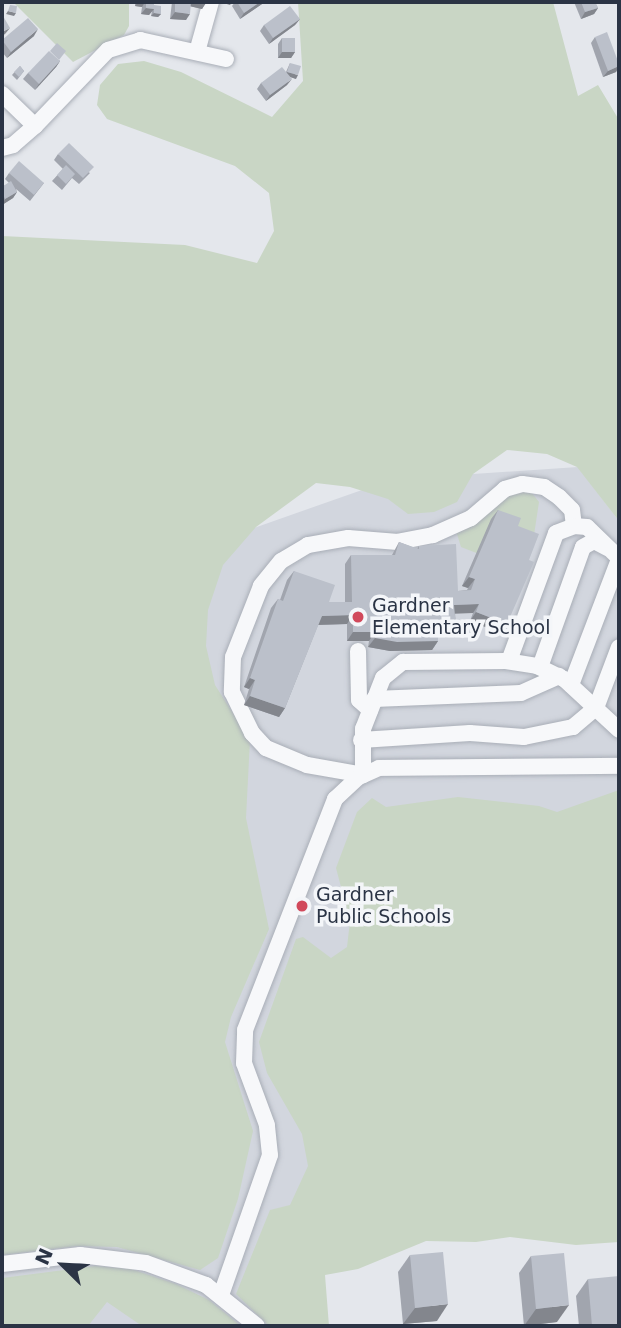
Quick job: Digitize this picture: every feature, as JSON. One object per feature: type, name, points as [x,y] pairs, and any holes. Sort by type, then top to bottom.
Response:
[{"type":"street","points":[[197,52],[211,2]]},
{"type":"street","points":[[2,148],[13,145],[35,126],[108,50],[140,40],[226,59]]},
{"type":"street","points":[[2,94],[35,126]]},
{"type":"street","points":[[574,526],[572,510],[559,497],[537,485],[516,485],[505,489],[471,518],[433,535],[398,542],[360,538],[321,542],[298,550],[272,569],[257,595],[230,670],[237,704],[257,739],[274,752],[307,765],[363,775],[395,767],[619,766]]},
{"type":"street","points":[[509,661],[549,544],[558,531],[574,526],[592,530],[616,556]]},
{"type":"street","points":[[540,667],[583,547],[594,541],[616,556]]},
{"type":"street","points":[[565,681],[616,556]]},
{"type":"street","points":[[361,740],[470,733],[524,737],[573,727],[596,708],[619,647]]},
{"type":"street","points":[[358,651],[359,699],[372,704],[521,693],[565,681]]},
{"type":"street","points":[[221,1295],[270,1155],[267,1125],[244,1063],[245,1030],[329,808],[363,775],[361,740],[372,704],[387,672],[403,662],[509,661],[540,667],[565,681],[619,730]]},
{"type":"street","points":[[2,1264],[80,1255],[125,1258],[187,1276],[221,1295],[257,1326]]},
{"type":"shaded area","name":"Gardner Public Schools","points":[[578,467],[619,521],[619,820],[313,1255],[318,1326],[2,1326],[2,1025],[211,543],[362,490],[473,474]]},
{"type":"green space","points":[[13,2],[129,2],[129,26],[124,35],[73,62]]},
{"type":"green space","points":[[298,2],[553,2],[578,96],[598,85],[619,120],[619,521],[577,467],[547,454],[507,450],[473,474],[457,502],[434,512],[408,514],[388,499],[350,487],[316,483],[256,527],[223,565],[208,610],[206,646],[215,685],[250,740],[246,818],[269,929],[231,1017],[225,1042],[253,1131],[238,1199],[218,1258],[200,1270],[117,1247],[77,1246],[2,1255],[2,236],[185,245],[257,263],[274,231],[269,193],[235,166],[107,119],[97,105],[100,85],[118,64],[144,61],[181,72],[272,117],[303,81]]},
{"type":"green space","points":[[517,490],[532,493],[539,502],[534,535],[479,554],[461,547],[456,531]]},
{"type":"green space","points":[[619,790],[619,1242],[576,1245],[510,1237],[476,1242],[426,1241],[358,1269],[325,1275],[329,1326],[269,1326],[236,1294],[270,1210],[290,1205],[308,1166],[302,1134],[267,1073],[259,1042],[296,939],[303,937],[331,958],[347,947],[350,921],[336,868],[357,812],[372,798],[386,807],[458,797],[539,806],[557,812]]},
{"type":"green space","points":[[95,1266],[131,1269],[176,1284],[209,1300],[241,1326],[142,1326],[107,1302],[88,1326],[2,1326],[2,1278]]},
{"type":"building","points":[[146,2],[154,2],[154,9],[146,8]]},
{"type":"building","points":[[175,2],[191,2],[190,14],[175,12]]},
{"type":"building","points":[[237,2],[260,2],[244,13]]},
{"type":"building","points":[[581,2],[595,2],[598,8],[585,12]]},
{"type":"building","points":[[10,5],[17,6],[16,13],[8,11]]},
{"type":"building","points":[[154,5],[161,6],[161,14],[154,13]]},
{"type":"building","points":[[290,6],[300,19],[273,38],[264,25]]},
{"type":"building","points":[[2,17],[10,28],[2,32]]},
{"type":"building","points":[[28,18],[38,29],[11,52],[2,40]]},
{"type":"building","points":[[607,32],[619,64],[608,71],[595,37]]},
{"type":"building","points":[[282,38],[295,38],[295,52],[282,52]]},
{"type":"building","points":[[57,43],[66,51],[59,60],[50,51]]},
{"type":"building","points":[[49,51],[60,61],[39,84],[28,73]]},
{"type":"building","points":[[290,63],[301,66],[298,75],[287,72]]},
{"type":"building","points":[[20,66],[24,71],[19,77],[14,72]]},
{"type":"building","points":[[282,67],[292,79],[270,95],[261,83]]},
{"type":"building","points":[[69,143],[94,167],[83,178],[58,154]]},
{"type":"building","points":[[19,161],[44,183],[34,195],[9,173]]},
{"type":"building","points":[[66,165],[75,174],[66,184],[57,175]]},
{"type":"building","points":[[11,181],[17,192],[5,199],[2,187]]},
{"type":"building","name":"Gardner Elementary School","points":[[498,510],[521,518],[518,526],[539,534],[529,560],[534,562],[507,624],[476,612],[479,604],[454,605],[456,627],[405,627],[406,634],[438,633],[438,641],[397,642],[375,638],[375,632],[353,632],[353,615],[322,616],[285,708],[250,696],[255,680],[250,678],[278,599],[283,601],[294,571],[335,585],[329,602],[352,602],[351,555],[395,555],[399,542],[419,549],[419,546],[456,544],[458,591],[471,590],[475,579],[469,577]]},
{"type":"building","points":[[443,1252],[448,1304],[415,1308],[410,1255]]},
{"type":"building","points":[[564,1253],[569,1305],[536,1309],[531,1256]]},
{"type":"building","points":[[619,1276],[619,1326],[592,1326],[588,1279]]},
{"type":"place","name":"Gardner Elementary School","points":[[358,617]]},
{"type":"place","name":"Gardner Public Schools","points":[[302,906]]}]
